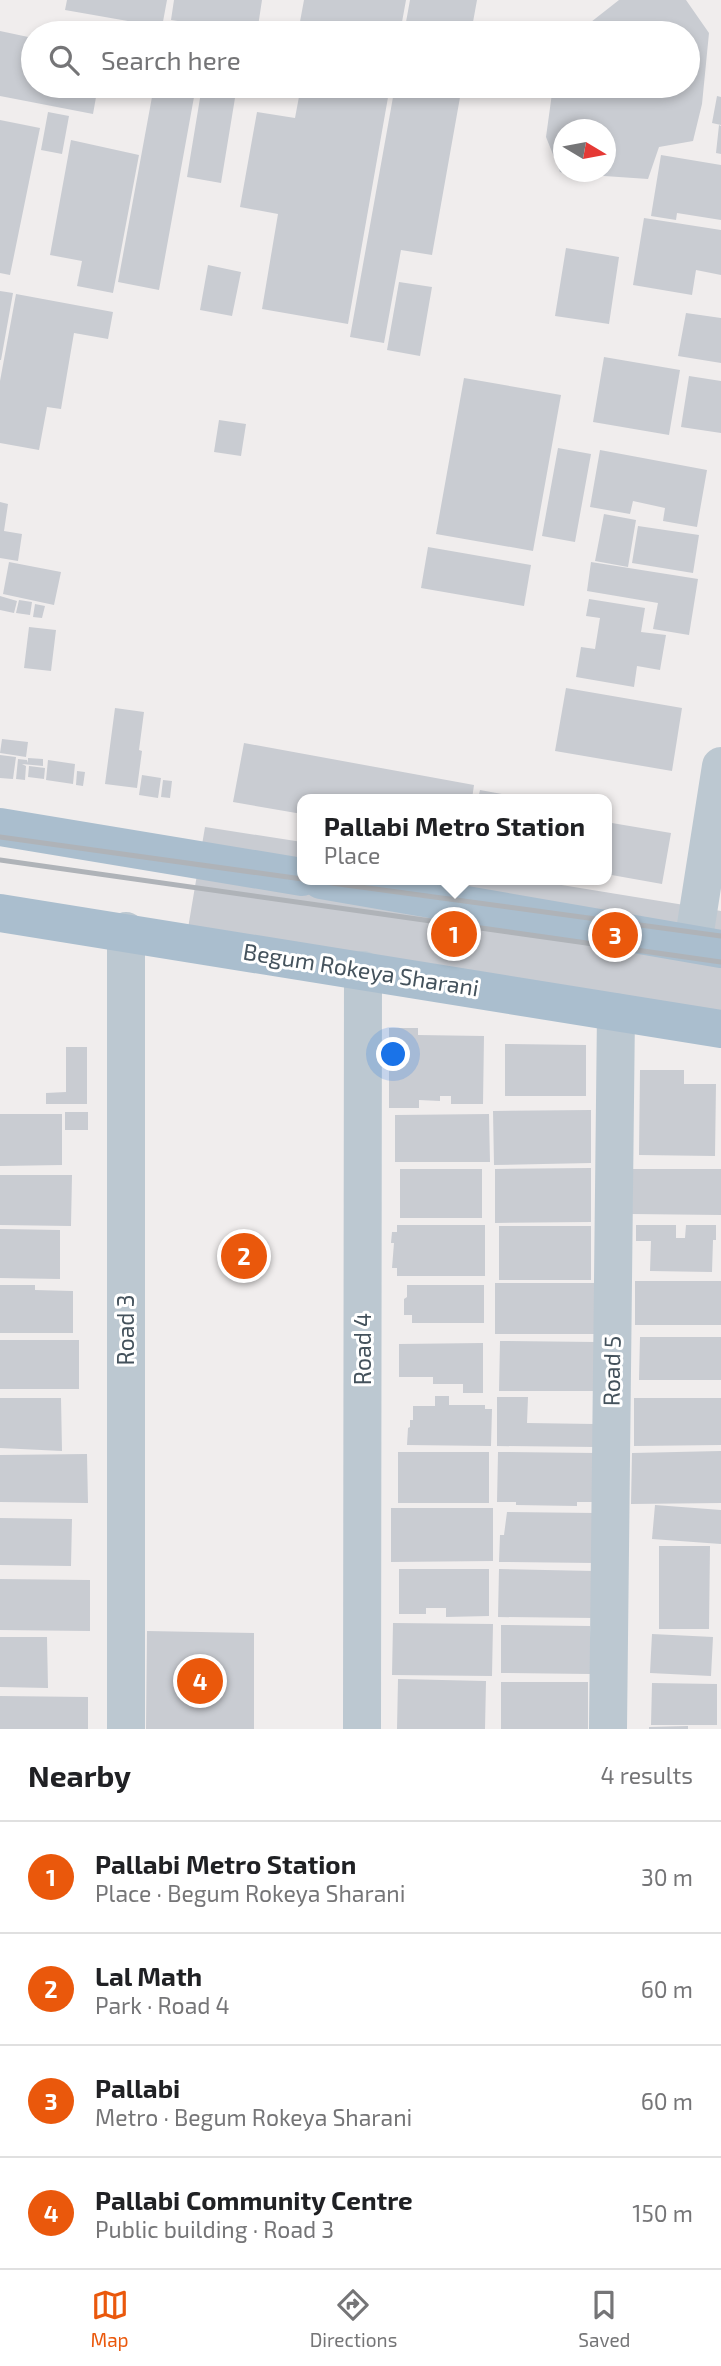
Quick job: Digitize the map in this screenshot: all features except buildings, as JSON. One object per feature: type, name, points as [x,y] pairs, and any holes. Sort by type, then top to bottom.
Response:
[{"type":"main road","points":[[0,827],[297,876]]},
{"type":"main road","points":[[350,885],[707,947]]},
{"type":"main road","name":"Begum Rokeya Sharani","points":[[0,913],[126,931],[721,1029]]},
{"type":"street","points":[[707,947],[721,766]]},
{"type":"street","name":"Road 3","points":[[126,931],[126,1729]]},
{"type":"street","name":"Road 4","points":[[362,1729],[363,970]]},
{"type":"street","name":"Road 5","points":[[608,1729],[615,1012]]},
{"type":"railway","points":[[0,837],[297,878]]},
{"type":"railway","points":[[0,860],[721,962]]},
{"type":"railway","points":[[346,885],[721,936]]},
{"type":"place","name":"Pallabi Metro Station","points":[[454,934]]},
{"type":"place","name":"Pallabi","points":[[615,935]]},
{"type":"place","name":"Lal Math","points":[[244,1256]]},
{"type":"place","name":"Pallabi Community Centre","points":[[200,1681]]}]
